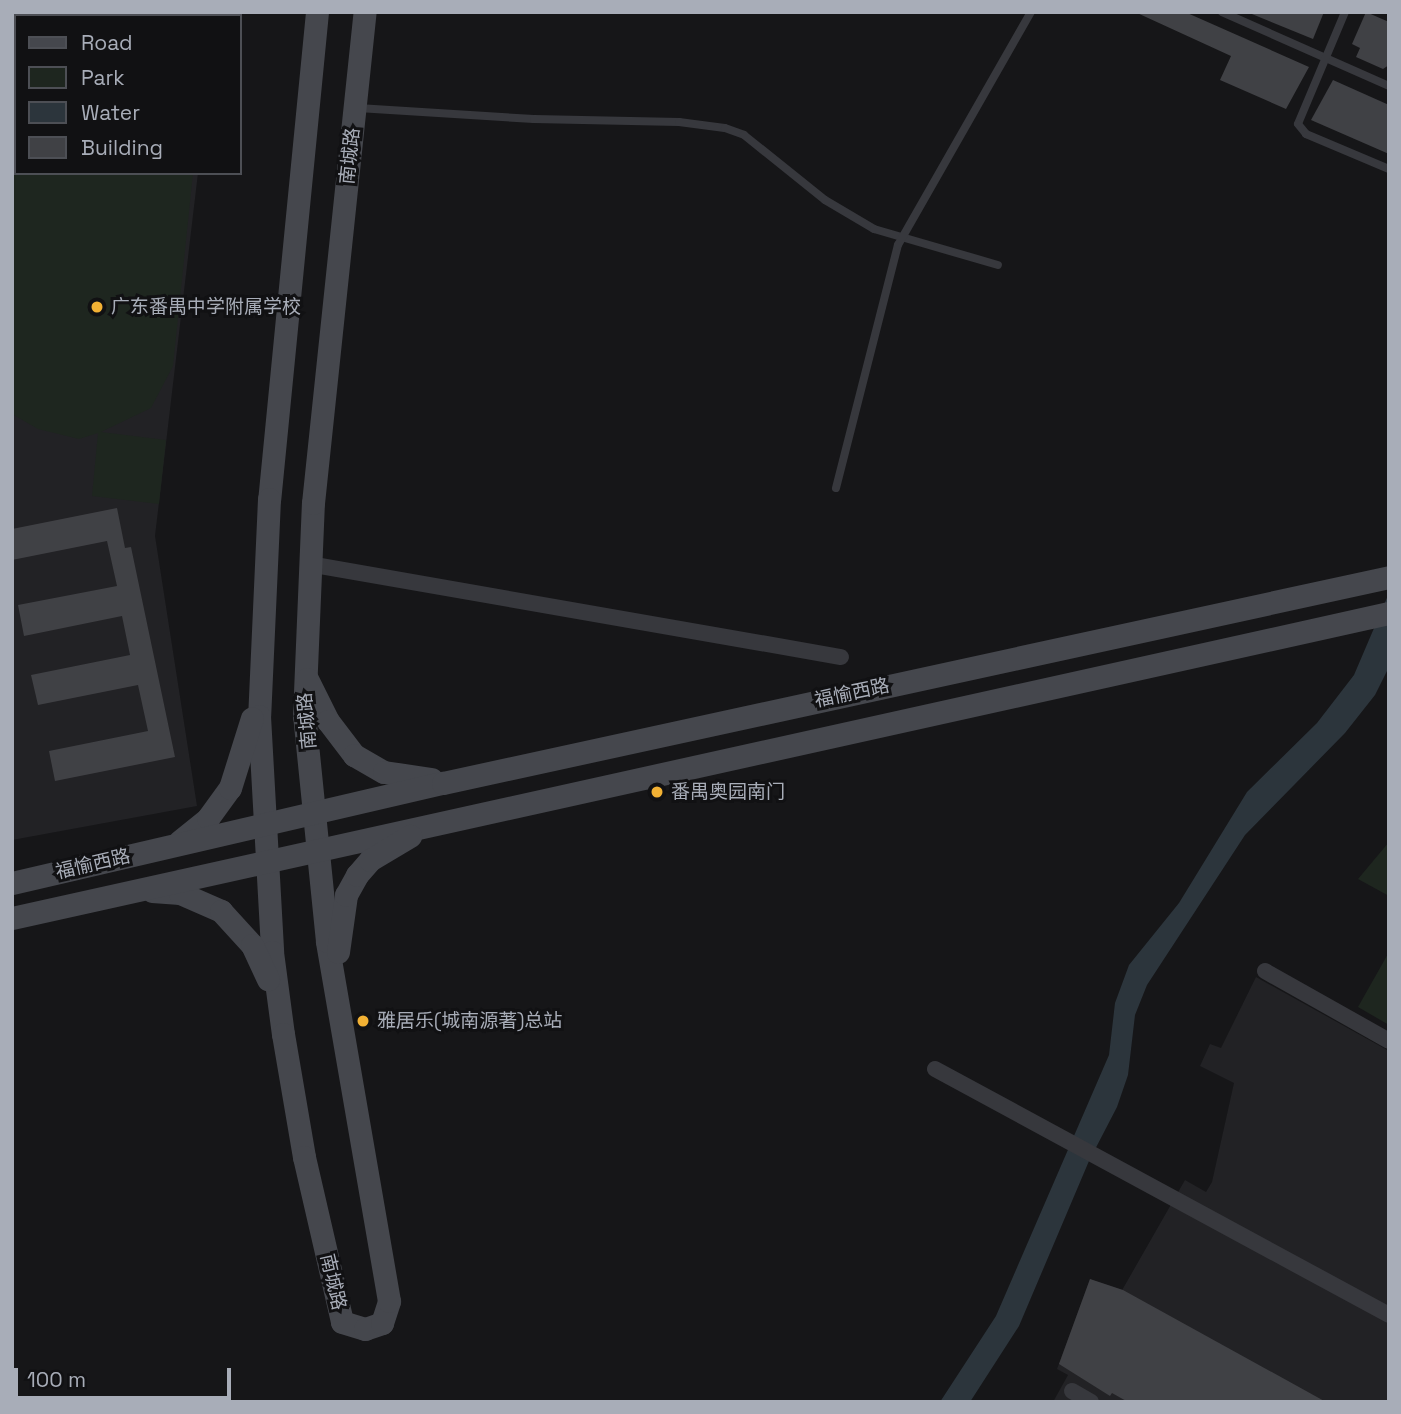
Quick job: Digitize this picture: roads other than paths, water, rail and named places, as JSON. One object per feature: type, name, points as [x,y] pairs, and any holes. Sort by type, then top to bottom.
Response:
[{"type":"street","name":"南城路","points":[[317,12],[269,499],[260,675],[272,952],[304,1157],[342,1322],[352,1327],[374,1328],[382,1323],[389,1301],[336,990],[304,716],[309,564],[365,12]]},
{"type":"street","points":[[309,564],[841,657]]},
{"type":"street","name":"福愉西路","points":[[12,883],[486,773],[1386,577]]},
{"type":"street","name":"福愉西路","points":[[12,918],[451,818],[1389,613]]},
{"type":"street","points":[[304,673],[342,742],[368,765],[406,778],[439,780],[486,773]]},
{"type":"street","points":[[174,845],[208,818],[230,789],[247,746],[260,675]]},
{"type":"street","points":[[336,990],[341,917],[357,875],[389,846],[451,818]]},
{"type":"street","points":[[111,894],[163,890],[221,911],[252,945],[281,1021]]},
{"type":"street","points":[[1265,971],[1389,1041]]},
{"type":"street","points":[[935,1069],[1294,1267],[1389,1315]]},
{"type":"street","points":[[1072,1391],[1091,1402]]},
{"type":"lane","points":[[835,488],[902,239],[1031,12]]},
{"type":"lane","points":[[1222,12],[1389,86]]},
{"type":"lane","points":[[1345,12],[1301,113],[1300,130],[1389,169]]},
{"type":"lane","points":[[355,107],[534,119],[679,122],[725,128],[744,135],[848,215],[902,239],[998,265]]},
{"type":"water","points":[[1389,593],[1389,667],[1375,695],[1345,733],[1245,835],[1147,985],[1135,1015],[1128,1075],[1117,1107],[1089,1161],[1019,1326],[970,1402],[940,1402],[996,1316],[1109,1055],[1115,1003],[1129,965],[1179,903],[1247,792],[1317,723],[1354,675]]},
{"type":"place","name":"广东番禺中学附属学校","points":[[97,307]]},
{"type":"place","name":"番禺奥园南门","points":[[657,792]]},
{"type":"place","name":"雅居乐(城南源著)总站","points":[[363,1021]]}]
